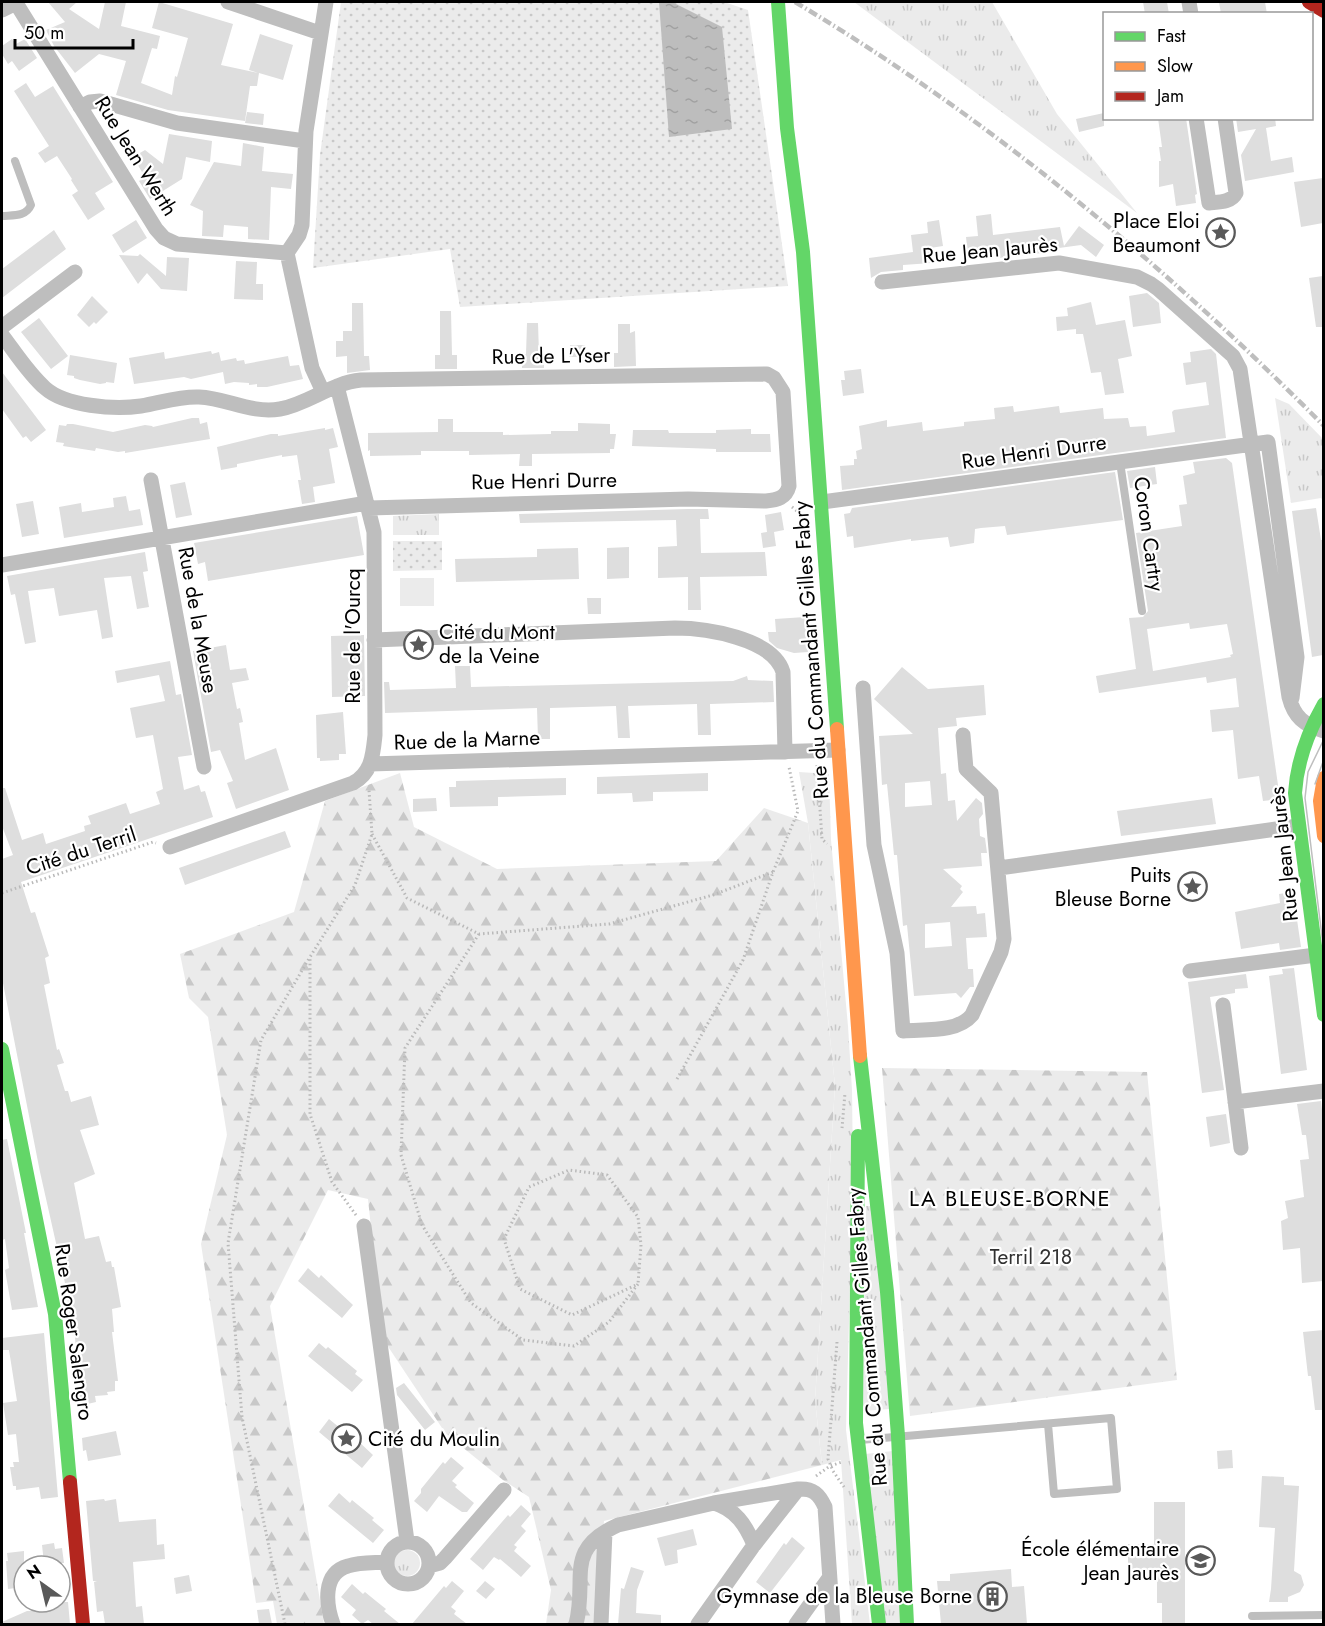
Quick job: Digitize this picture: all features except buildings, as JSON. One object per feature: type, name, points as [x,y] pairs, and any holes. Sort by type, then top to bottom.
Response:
[{"type":"street","name":"Rue Jean Werth","points":[[2,10],[16,2],[156,229],[168,241],[177,244],[287,253]]},
{"type":"street","points":[[228,2],[320,33]]},
{"type":"street","points":[[322,392],[312,368],[287,253],[299,235],[302,225],[305,141],[326,2]]},
{"type":"street","name":"Rue du Commandant Gilles Fabry","points":[[778,2],[800,126],[803,252],[838,750],[860,1046],[887,1292],[898,1436],[908,1624]]},
{"type":"street","name":"Rue du Commandant Gilles Fabry","points":[[788,55],[791,2]]},
{"type":"street","points":[[1309,2],[1323,11]]},
{"type":"street","points":[[80,107],[90,102],[100,101],[171,122],[305,141]]},
{"type":"street","points":[[1196,120],[1209,203],[1228,200],[1236,193],[1225,120]]},
{"type":"street","name":"Rue Jean Jaurès","points":[[882,282],[1059,263],[1144,280],[1237,360],[1252,444],[1291,705],[1297,717],[1317,729]]},
{"type":"street","points":[[2,327],[75,272]]},
{"type":"street","name":"Rue de L'Yser","points":[[2,335],[43,387],[60,397],[78,403],[111,407],[130,407],[198,397],[249,409],[272,410],[297,404],[337,386],[361,380],[766,374],[774,378],[783,392],[789,476],[785,494]]},
{"type":"street","name":"Rue de l'Ourcq","points":[[337,386],[368,505],[374,539],[375,735],[368,769]]},
{"type":"street","name":"Rue Henri Durre","points":[[822,502],[1252,444]]},
{"type":"street","name":"Rue de la Meuse","points":[[151,480],[204,767]]},
{"type":"street","name":"Rue Henri Durre","points":[[2,565],[368,505],[688,499],[766,501],[785,494]]},
{"type":"street","points":[[374,640],[691,628],[720,633],[749,642],[776,658],[783,672],[785,752]]},
{"type":"street","points":[[863,688],[874,845],[897,952],[903,1031],[960,1026],[972,1015],[1001,952],[1004,939],[991,794],[966,769],[963,735]]},
{"type":"street","name":"Rue Jean Jaurès","points":[[1323,704],[1317,729],[1302,750],[1295,800],[1323,1015]]},
{"type":"street","name":"Rue de la Marne","points":[[170,846],[353,783],[368,769],[838,750]]},
{"type":"street","name":"Rue Jean Jaurès","points":[[1323,778],[1320,801],[1323,836]]},
{"type":"street","points":[[999,868],[1298,826]]},
{"type":"street","points":[[1190,972],[1316,955]]},
{"type":"street","points":[[1223,1005],[1241,1148]]},
{"type":"street","name":"Rue du Commandant Gilles Fabry","points":[[860,1046],[856,1311],[858,1440],[879,1624]]},
{"type":"street","name":"Rue Roger Salengro","points":[[2,1049],[55,1314],[83,1624]]},
{"type":"street","points":[[1235,1102],[1323,1091]]},
{"type":"street","points":[[364,1226],[407,1541]]},
{"type":"street","points":[[698,1624],[754,1545],[798,1489]]},
{"type":"street","points":[[576,1624],[583,1555],[590,1544],[605,1532],[627,1522],[714,1503],[798,1489],[813,1490],[821,1497],[825,1507],[833,1624]]},
{"type":"street","points":[[429,1566],[440,1563],[445,1558],[504,1490]]},
{"type":"street","points":[[714,1503],[737,1516],[754,1545]]},
{"type":"street","points":[[601,1624],[605,1532]]},
{"type":"street","points":[[407,1541],[418,1544],[424,1550],[429,1566],[422,1578],[407,1584],[392,1577],[387,1562],[393,1548],[407,1541]]},
{"type":"street","points":[[333,1624],[327,1593],[336,1574],[349,1565],[387,1562]]},
{"type":"street","points":[[796,1624],[829,1578]]},
{"type":"lane","points":[[2,216],[20,214],[30,209],[31,205],[15,160]]},
{"type":"lane","name":"Coron Cartry","points":[[1120,462],[1142,611]]},
{"type":"lane","points":[[858,1440],[1111,1418],[1118,1489],[1054,1494],[1048,1424]]},
{"type":"lane","points":[[1252,1616],[1323,1615]]},
{"type":"path","points":[[785,494],[809,522],[808,510]]},
{"type":"path","points":[[816,751],[822,838],[828,845]]},
{"type":"path","points":[[677,1079],[743,960],[773,872],[798,811],[785,752]]},
{"type":"path","points":[[285,1624],[242,1417],[228,1243],[261,1040],[355,885],[372,834],[368,769]]},
{"type":"path","points":[[372,834],[407,898],[479,934],[609,924],[713,895],[773,872]]},
{"type":"path","name":"Cité du Terril","points":[[2,893],[153,842],[170,846]]},
{"type":"path","points":[[479,934],[405,1048],[401,1155],[422,1225],[471,1303],[523,1340],[574,1346],[609,1322],[638,1284],[641,1245],[638,1217],[607,1175],[568,1170],[529,1187],[504,1239],[520,1289],[572,1315],[638,1284]]},
{"type":"path","points":[[310,957],[310,1114],[332,1182],[364,1226]]},
{"type":"path","points":[[842,1129],[845,1088]]},
{"type":"path","points":[[838,1332],[828,1452],[831,1466],[847,1494]]},
{"type":"path","points":[[798,1489],[831,1466],[846,1461],[860,1466]]},
{"type":"green space","points":[[341,2],[724,2],[748,10],[788,286],[460,307],[450,249],[313,268],[320,155]]},
{"type":"green space","points":[[854,2],[992,2],[1057,114],[1137,213]]},
{"type":"green space","points":[[1275,398],[1289,404],[1323,439],[1323,501],[1321,498],[1291,503]]},
{"type":"green space","points":[[439,514],[439,535],[393,535],[393,516]]},
{"type":"green space","points":[[393,541],[442,541],[442,570],[393,571]]},
{"type":"green space","points":[[400,578],[434,578],[434,606],[400,606]]},
{"type":"green space","points":[[799,772],[829,774],[831,840],[852,1090],[853,1175],[846,1430],[870,1624],[852,1624],[841,1460],[822,1465],[815,1400],[835,1086],[808,823]]},
{"type":"green space","points":[[400,773],[414,827],[497,869],[716,861],[764,808],[808,823],[835,1086],[815,1400],[822,1465],[604,1521],[597,1624],[546,1624],[551,1590],[529,1497],[503,1480],[446,1434],[387,1345],[368,1199],[328,1190],[270,1306],[324,1624],[277,1624],[273,1601],[256,1603],[201,1244],[227,1135],[208,1017],[189,998],[180,954],[294,912],[325,801]]},
{"type":"green space","name":"Terril 218","points":[[882,1068],[1147,1072],[1177,1380],[910,1416]]},
{"type":"green space","points":[[866,1206],[874,1206],[889,1409],[862,1411]]},
{"type":"green space","points":[[893,1451],[902,1624],[885,1624],[865,1454]]},
{"type":"green space","points":[[407,1550],[416,1554],[420,1563],[416,1572],[407,1576],[398,1572],[394,1563],[398,1554]]},
{"type":"water","points":[[659,2],[672,2],[722,27],[732,129],[669,137]]},
{"type":"tram line","points":[[1324,739],[1308,772],[1305,798],[1324,953]]},
{"type":"tram line","points":[[1315,784],[1324,759]]},
{"type":"railway","points":[[795,2],[867,47],[937,95],[1073,197],[1202,308],[1324,426]]},
{"type":"traffic: fast","points":[[778,2],[787,128],[803,252],[837,729]]},
{"type":"traffic: fast","points":[[1324,704],[1304,747],[1295,793],[1324,1015]]},
{"type":"traffic: fast","points":[[2,1049],[55,1314],[70,1482]]},
{"type":"traffic: fast","points":[[860,1056],[887,1292],[898,1436],[907,1624]]},
{"type":"traffic: fast","points":[[858,1136],[856,1423],[879,1624]]},
{"type":"traffic: slow","points":[[837,729],[860,1056]]},
{"type":"traffic: slow","points":[[1324,778],[1320,801],[1324,836]]},
{"type":"traffic: jam","points":[[1309,2],[1324,11]]},
{"type":"traffic: jam","points":[[70,1482],[83,1624]]},
{"type":"place","name":"Place Eloi Beaumont","points":[[1221,233]]},
{"type":"place","name":"Cité du Mont de la Veine","points":[[418,644]]},
{"type":"place","name":"Puits Bleuse Borne","points":[[1192,887]]},
{"type":"place","name":"Cité du Moulin","points":[[347,1439]]},
{"type":"place","name":"École élémentaire Jean Jaurès","points":[[1200,1561]]},
{"type":"place","name":"Gymnase de la Bleuse Borne","points":[[993,1596]]},
{"type":"district","name":"LA BLEUSE-BORNE","points":[[1010,1198]]}]
